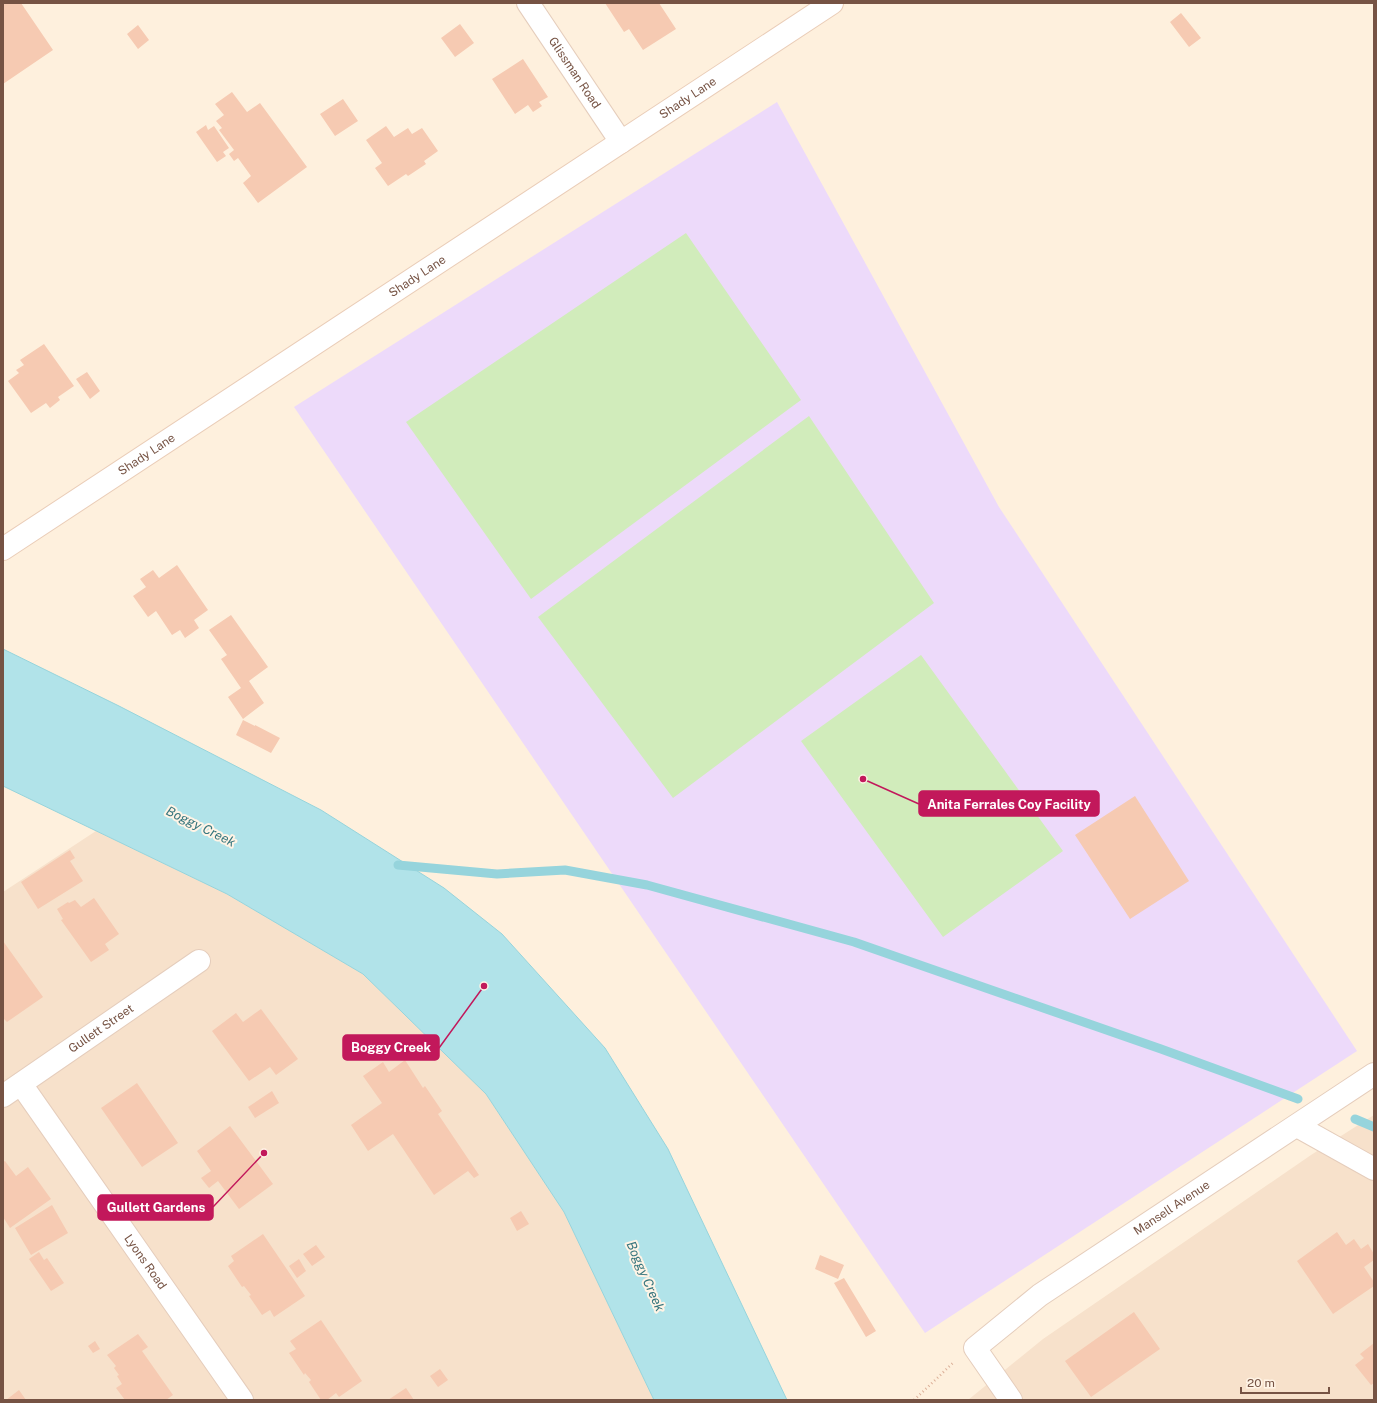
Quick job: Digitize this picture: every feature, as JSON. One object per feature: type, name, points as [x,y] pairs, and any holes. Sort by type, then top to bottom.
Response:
[{"type":"street","name":"Glissman Road","points":[[528,3],[621,142]]},
{"type":"street","name":"Shady Lane","points":[[3,549],[832,3]]},
{"type":"street","name":"Gullett Street","points":[[3,1096],[199,961]]},
{"type":"street","name":"Mansell Avenue","points":[[975,1348],[1040,1295],[1374,1074]]},
{"type":"street","name":"Lyons Road","points":[[21,1084],[242,1400]]},
{"type":"street","points":[[1297,1126],[1374,1169]]},
{"type":"street","points":[[975,1348],[1011,1400]]},
{"type":"path","points":[[914,1400],[957,1359],[975,1348]]},
{"type":"shaded area","points":[[777,102],[999,507],[1357,1051],[925,1333],[294,407]]},
{"type":"shaded area","points":[[96,831],[227,894],[363,974],[486,1094],[564,1212],[654,1400],[3,1400],[3,892]]},
{"type":"shaded area","points":[[1374,1115],[1374,1400],[968,1400],[1043,1339],[1311,1155]]},
{"type":"green space","points":[[686,233],[801,400],[531,599],[406,422]]},
{"type":"green space","points":[[809,416],[934,603],[673,798],[538,617]]},
{"type":"green space","points":[[921,655],[1063,851],[943,937],[801,741]]},
{"type":"water","points":[[3,649],[119,706],[321,810],[444,888],[502,934],[605,1048],[668,1149],[787,1400],[654,1400],[564,1212],[486,1094],[363,974],[227,894],[3,786]]},
{"type":"building","points":[[3,3],[21,3],[53,50],[3,84]]},
{"type":"building","points":[[605,3],[659,3],[676,29],[643,50],[629,29],[624,32]]},
{"type":"building","points":[[1181,13],[1201,38],[1189,47],[1170,22]]},
{"type":"building","points":[[460,24],[474,43],[455,57],[441,38]]},
{"type":"building","points":[[138,25],[149,40],[138,49],[127,34]]},
{"type":"building","points":[[523,59],[548,97],[539,102],[542,106],[533,112],[528,105],[515,114],[492,79]]},
{"type":"building","points":[[232,92],[247,112],[260,103],[307,167],[258,203],[243,183],[251,176],[238,158],[234,161],[229,154],[234,150],[219,130],[222,128],[216,121],[224,115],[215,104]]},
{"type":"building","points":[[343,99],[358,121],[335,136],[320,114]]},
{"type":"building","points":[[206,125],[208,130],[214,126],[229,148],[223,152],[226,156],[217,162],[196,132]]},
{"type":"building","points":[[386,126],[394,137],[408,128],[412,134],[422,128],[438,151],[424,161],[426,164],[408,176],[406,174],[388,186],[375,168],[382,163],[366,140]]},
{"type":"building","points":[[44,344],[74,386],[58,397],[60,400],[50,408],[46,403],[31,413],[8,381],[19,373],[16,370],[24,365],[20,360]]},
{"type":"building","points":[[87,372],[100,391],[90,399],[76,379]]},
{"type":"building","points":[[177,565],[208,610],[194,620],[199,628],[185,638],[180,630],[172,635],[156,611],[148,617],[133,596],[146,587],[140,579],[153,570],[159,578]]},
{"type":"building","points":[[231,615],[268,667],[249,681],[264,703],[243,719],[228,697],[241,688],[221,659],[227,655],[209,630]]},
{"type":"building","points":[[243,720],[280,738],[271,753],[236,735]]},
{"type":"building","points":[[1135,796],[1189,881],[1130,919],[1075,835]]},
{"type":"building","points":[[70,850],[75,858],[70,861],[83,881],[38,909],[21,882]]},
{"type":"building","points":[[94,898],[119,934],[105,944],[109,950],[91,962],[61,920],[63,919],[57,909],[68,902],[69,903],[75,900],[81,907]]},
{"type":"building","points":[[3,941],[43,997],[7,1022],[3,1018]]},
{"type":"building","points":[[261,1009],[298,1059],[276,1075],[270,1067],[249,1081],[212,1031],[236,1013],[243,1022]]},
{"type":"building","points":[[405,1060],[423,1088],[425,1086],[442,1111],[438,1114],[479,1175],[474,1178],[468,1171],[434,1195],[393,1134],[368,1151],[351,1125],[382,1103],[363,1076],[383,1062],[389,1072]]},
{"type":"building","points":[[137,1083],[178,1143],[142,1167],[101,1108]]},
{"type":"building","points":[[272,1091],[279,1103],[255,1118],[248,1107]]},
{"type":"building","points":[[230,1126],[273,1184],[239,1209],[218,1181],[209,1188],[201,1178],[211,1171],[197,1151]]},
{"type":"building","points":[[5,1161],[16,1176],[28,1167],[51,1199],[10,1228],[3,1217],[3,1162]]},
{"type":"building","points":[[52,1205],[68,1233],[31,1255],[15,1228]]},
{"type":"building","points":[[521,1211],[529,1224],[517,1231],[510,1218]]},
{"type":"building","points":[[1337,1232],[1346,1245],[1354,1239],[1361,1249],[1368,1244],[1374,1254],[1374,1260],[1364,1267],[1374,1282],[1374,1286],[1333,1314],[1297,1261]]},
{"type":"building","points":[[263,1234],[305,1296],[274,1317],[270,1310],[262,1315],[249,1296],[251,1295],[244,1286],[242,1287],[228,1266],[234,1261],[231,1256]]},
{"type":"building","points":[[316,1245],[325,1257],[312,1266],[303,1254]]},
{"type":"building","points":[[39,1252],[44,1260],[47,1258],[64,1283],[51,1291],[29,1259]]},
{"type":"building","points":[[820,1255],[844,1265],[838,1279],[815,1269]]},
{"type":"building","points":[[299,1259],[306,1271],[297,1278],[289,1266]]},
{"type":"building","points":[[844,1278],[876,1331],[866,1337],[834,1283]]},
{"type":"building","points":[[1134,1312],[1160,1349],[1091,1397],[1065,1361]]},
{"type":"building","points":[[321,1320],[362,1381],[339,1397],[336,1393],[327,1400],[321,1400],[309,1382],[311,1380],[305,1373],[304,1375],[289,1353],[296,1349],[290,1341]]},
{"type":"building","points":[[138,1334],[148,1347],[142,1351],[173,1395],[166,1400],[125,1400],[116,1388],[122,1384],[117,1376],[119,1375],[114,1368],[116,1366],[107,1355]]},
{"type":"building","points":[[95,1341],[100,1349],[93,1353],[88,1346]]},
{"type":"building","points":[[1374,1343],[1374,1383],[1371,1385],[1355,1365],[1364,1358],[1360,1354]]},
{"type":"building","points":[[440,1369],[448,1380],[438,1387],[430,1376]]},
{"type":"building","points":[[406,1388],[414,1400],[388,1400]]},
{"type":"building","points":[[19,1390],[26,1400],[6,1400]]},
{"type":"waterway","points":[[398,865],[497,874],[565,870],[647,885],[854,942],[1161,1049],[1298,1099]]},
{"type":"waterway","points":[[1355,1119],[1374,1127]]},
{"type":"place","name":"Anita Ferrales Coy Facility","points":[[863,779]]},
{"type":"place","name":"Boggy Creek","points":[[484,986]]},
{"type":"place","name":"Gullett Gardens","points":[[264,1153]]}]
